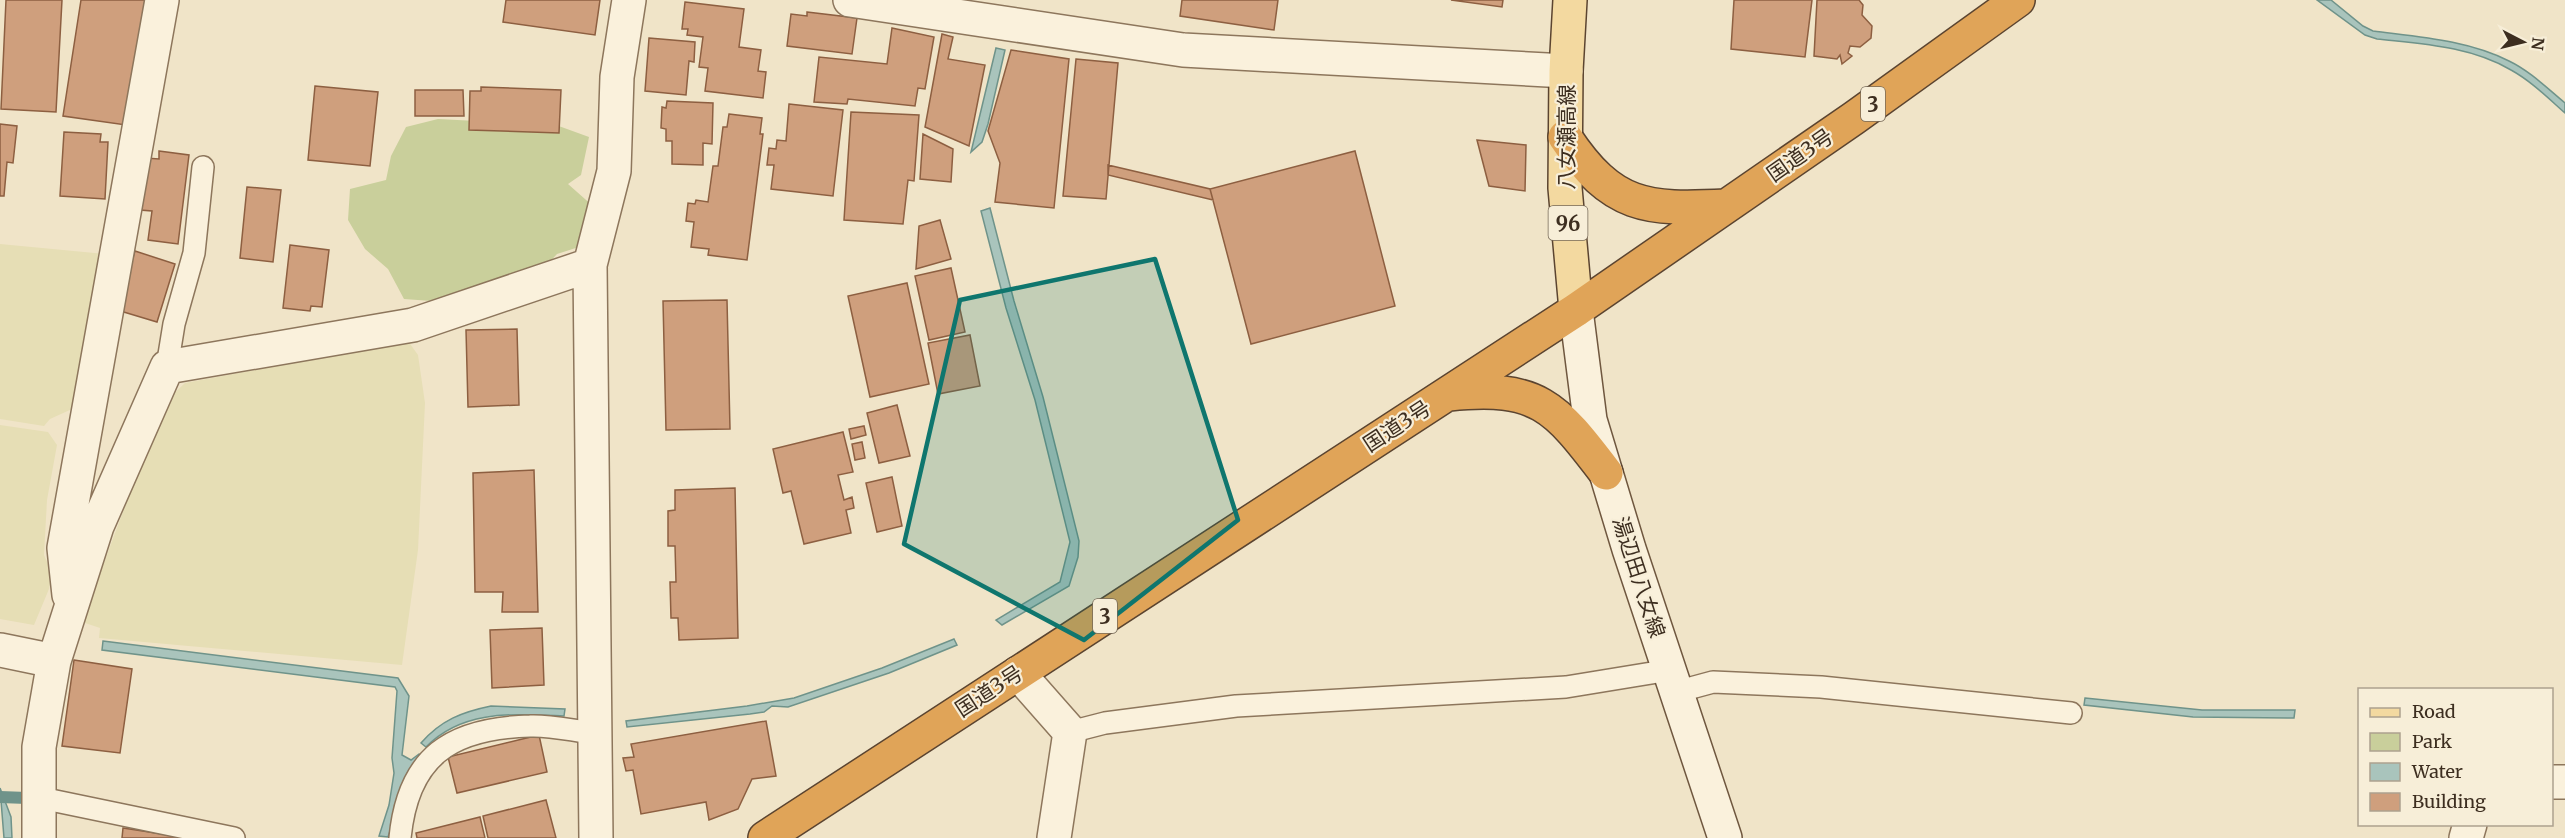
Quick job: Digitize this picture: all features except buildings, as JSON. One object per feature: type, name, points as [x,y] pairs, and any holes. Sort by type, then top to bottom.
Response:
[{"type":"highway","name":"国道3号","points":[[765,838],[1576,310],[2019,0]]},
{"type":"highway","points":[[1565,137],[1577,155],[1607,187],[1631,200],[1651,206],[1682,209],[1726,206]]},
{"type":"highway","points":[[1446,394],[1484,390],[1515,394],[1539,402],[1558,414],[1606,473]]},
{"type":"main road","name":"八女瀬高線","points":[[1570,0],[1566,72],[1565,188],[1576,310]]},
{"type":"street","points":[[71,610],[64,548],[162,0]]},
{"type":"street","points":[[596,838],[590,265],[614,171],[617,77],[629,0]]},
{"type":"street","points":[[850,0],[1183,50],[1566,72]]},
{"type":"street","points":[[39,838],[39,747],[54,660],[98,526],[167,367],[413,324],[590,265]]},
{"type":"street","name":"湯辺田八女線","points":[[1576,310],[1590,420],[1629,549],[1725,838]]},
{"type":"street","points":[[0,650],[54,660]]},
{"type":"street","points":[[1018,673],[1070,732],[1054,838]]},
{"type":"lane","points":[[167,367],[174,324],[194,253],[202,167]]},
{"type":"lane","points":[[1070,732],[1105,723],[1236,706],[1673,681],[1821,687],[2071,713]]},
{"type":"lane","points":[[400,838],[410,788],[429,758],[452,741],[488,729],[532,726],[595,733]]},
{"type":"lane","points":[[40,798],[234,838]]},
{"type":"highlighted area","points":[[1155,259],[1238,520],[1084,640],[904,544],[960,300]]},
{"type":"shaded area","points":[[0,244],[105,254],[72,409],[50,419],[44,426],[0,419]]},
{"type":"shaded area","points":[[408,341],[418,355],[425,403],[418,550],[402,665],[99,638],[100,628],[82,622],[163,404],[185,383]]},
{"type":"shaded area","points":[[0,425],[48,432],[57,445],[47,500],[44,555],[52,573],[49,589],[34,625],[0,619]]},
{"type":"green space","points":[[438,119],[556,125],[589,137],[581,175],[568,184],[594,207],[582,246],[557,254],[540,272],[445,302],[404,299],[388,269],[365,249],[348,220],[350,189],[386,180],[391,156],[406,127]]},
{"type":"water","points":[[2317,0],[2331,0],[2363,26],[2373,31],[2460,44],[2509,61],[2531,75],[2565,103],[2565,113],[2525,79],[2495,62],[2446,47],[2377,39],[2365,35]]},
{"type":"water","points":[[996,48],[1005,50],[988,124],[982,142],[971,152]]},
{"type":"water","points":[[990,208],[1014,301],[1043,397],[1079,541],[1078,557],[1069,586],[1002,625],[996,620],[1060,582],[1070,542],[1035,400],[1006,308],[981,211]]},
{"type":"water","points":[[954,639],[957,645],[889,673],[788,707],[772,706],[764,712],[627,727],[626,721],[794,698],[882,668]]},
{"type":"water","points":[[103,641],[398,678],[409,696],[402,755],[411,760],[419,754],[422,759],[395,816],[388,837],[379,836],[389,805],[394,773],[392,758],[397,691],[395,687],[102,650]]},
{"type":"water","points":[[2085,698],[2202,710],[2295,710],[2294,718],[2193,717],[2084,705]]},
{"type":"water","points":[[491,706],[565,709],[564,716],[508,715],[473,720],[456,726],[426,747],[421,743],[436,728],[453,718]]},
{"type":"water","points":[[0,788],[11,817],[12,838],[4,838]]},
{"type":"waterway","points":[[0,797],[27,798],[27,807]]}]
